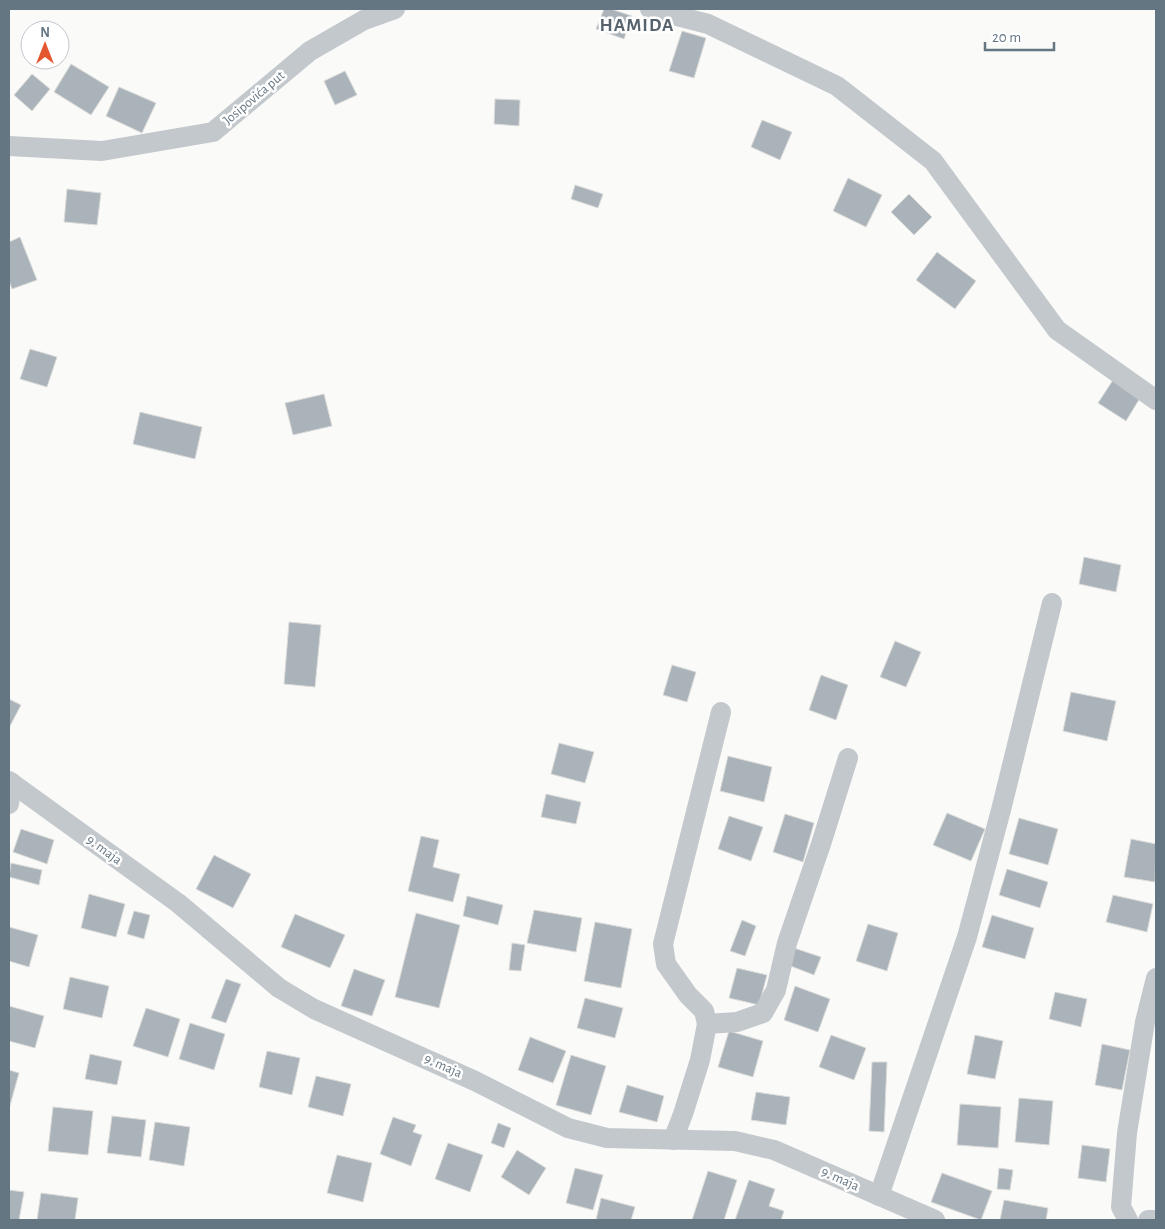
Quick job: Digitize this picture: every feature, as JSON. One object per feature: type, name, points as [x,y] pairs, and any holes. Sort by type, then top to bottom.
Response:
[{"type":"street","name":"Josipovića put","points":[[9,146],[102,151],[213,132],[310,51],[364,20],[395,9]]},
{"type":"street","points":[[650,9],[708,24],[837,86],[933,161],[1057,330],[1156,400]]},
{"type":"street","points":[[879,1196],[967,936],[1002,810],[1052,603]]},
{"type":"street","points":[[673,1140],[697,1069],[707,1024],[704,1011],[688,995],[666,964],[663,944],[721,712]]},
{"type":"street","points":[[707,1024],[737,1022],[763,1013],[776,990],[787,943],[848,758]]},
{"type":"street","points":[[9,804],[10,782]]},
{"type":"street","name":"9. maja","points":[[10,782],[178,903],[278,988],[314,1009],[475,1080],[568,1128],[607,1138],[735,1141],[774,1150],[935,1220]]},
{"type":"street","points":[[1128,1220],[1121,1207],[1128,1133],[1145,1022],[1156,978]]},
{"type":"street","points":[[1148,1220],[1154,1220]]},
{"type":"building","points":[[604,9],[611,9],[632,16],[624,39],[596,29]]},
{"type":"building","points":[[682,31],[706,38],[694,78],[669,71]]},
{"type":"building","points":[[71,64],[109,87],[91,115],[54,92],[67,70],[70,70]]},
{"type":"building","points":[[345,71],[357,95],[335,105],[324,81]]},
{"type":"building","points":[[32,74],[50,89],[32,111],[14,95]]},
{"type":"building","points":[[119,87],[156,103],[142,133],[106,116]]},
{"type":"building","points":[[495,99],[520,100],[519,126],[494,124]]},
{"type":"building","points":[[762,120],[792,132],[780,160],[751,147]]},
{"type":"building","points":[[848,178],[882,195],[866,227],[833,211]]},
{"type":"building","points":[[575,185],[603,194],[598,208],[571,199]]},
{"type":"building","points":[[67,189],[101,193],[97,225],[64,222]]},
{"type":"building","points":[[909,194],[932,217],[914,235],[891,212]]},
{"type":"building","points":[[20,237],[37,280],[12,289],[9,281],[9,242]]},
{"type":"building","points":[[937,252],[976,281],[955,309],[916,280]]},
{"type":"building","points":[[30,349],[57,357],[47,387],[20,379]]},
{"type":"building","points":[[1113,380],[1140,398],[1126,421],[1098,403]]},
{"type":"building","points":[[324,394],[332,426],[293,435],[285,403]]},
{"type":"building","points":[[140,412],[202,427],[195,459],[133,444]]},
{"type":"building","points":[[1084,557],[1121,565],[1116,592],[1079,584]]},
{"type":"building","points":[[289,622],[321,625],[315,687],[284,684]]},
{"type":"building","points":[[895,641],[921,652],[906,687],[880,677]]},
{"type":"building","points":[[672,665],[696,672],[687,702],[663,695]]},
{"type":"building","points":[[821,675],[848,685],[836,720],[809,710]]},
{"type":"building","points":[[1071,692],[1116,701],[1107,741],[1063,731]]},
{"type":"building","points":[[9,699],[21,705],[9,728]]},
{"type":"building","points":[[559,743],[594,752],[585,783],[551,774]]},
{"type":"building","points":[[728,756],[772,767],[764,802],[720,791]]},
{"type":"building","points":[[546,794],[581,802],[576,824],[541,817]]},
{"type":"building","points":[[947,813],[985,829],[971,861],[933,845]]},
{"type":"building","points":[[785,814],[814,823],[803,862],[773,852]]},
{"type":"building","points":[[729,816],[763,827],[751,861],[718,849]]},
{"type":"building","points":[[1019,818],[1058,829],[1048,865],[1009,854]]},
{"type":"building","points":[[21,829],[54,840],[47,864],[13,852]]},
{"type":"building","points":[[421,836],[439,840],[433,867],[460,874],[453,902],[408,891]]},
{"type":"building","points":[[1131,839],[1156,844],[1155,882],[1124,877]]},
{"type":"building","points":[[214,855],[251,874],[233,908],[196,889]]},
{"type":"building","points":[[11,863],[42,870],[39,885],[9,877]]},
{"type":"building","points":[[1007,869],[1048,882],[1040,908],[999,895]]},
{"type":"building","points":[[89,894],[125,904],[116,937],[81,928]]},
{"type":"building","points":[[1113,895],[1153,904],[1147,932],[1106,922]]},
{"type":"building","points":[[467,896],[503,905],[498,925],[463,916]]},
{"type":"building","points":[[534,910],[582,918],[576,952],[527,943]]},
{"type":"building","points":[[134,911],[150,915],[144,939],[127,934]]},
{"type":"building","points":[[416,913],[460,925],[439,1008],[395,997]]},
{"type":"building","points":[[295,914],[345,935],[330,968],[281,947]]},
{"type":"building","points":[[992,915],[1034,928],[1025,959],[982,947]]},
{"type":"building","points":[[742,920],[756,926],[745,956],[730,951]]},
{"type":"building","points":[[595,922],[632,929],[621,988],[584,981]]},
{"type":"building","points":[[868,924],[898,933],[887,971],[856,961]]},
{"type":"building","points":[[9,927],[38,935],[29,967],[9,961]]},
{"type":"building","points":[[512,943],[525,945],[521,971],[509,970]]},
{"type":"building","points":[[794,948],[821,957],[814,975],[788,965]]},
{"type":"building","points":[[737,968],[767,975],[759,1005],[729,998]]},
{"type":"building","points":[[354,969],[385,980],[372,1016],[341,1006]]},
{"type":"building","points":[[70,977],[109,986],[102,1018],[63,1009]]},
{"type":"building","points":[[226,979],[241,984],[226,1023],[211,1018]]},
{"type":"building","points":[[795,986],[830,999],[818,1032],[784,1020]]},
{"type":"building","points":[[1055,992],[1087,999],[1081,1027],[1049,1019]]},
{"type":"building","points":[[585,998],[623,1008],[615,1038],[577,1028]]},
{"type":"building","points":[[9,1006],[44,1016],[35,1048],[9,1041]]},
{"type":"building","points":[[146,1008],[180,1019],[168,1057],[133,1046]]},
{"type":"building","points":[[190,1023],[225,1034],[214,1070],[179,1059]]},
{"type":"building","points":[[729,1031],[763,1041],[753,1077],[718,1067]]},
{"type":"building","points":[[831,1035],[866,1048],[854,1080],[819,1067]]},
{"type":"building","points":[[975,1035],[1003,1041],[995,1079],[967,1074]]},
{"type":"building","points":[[530,1037],[566,1051],[553,1083],[518,1070]]},
{"type":"building","points":[[1102,1044],[1130,1050],[1122,1090],[1095,1085]]},
{"type":"building","points":[[267,1051],[300,1058],[292,1095],[259,1087]]},
{"type":"building","points":[[90,1054],[122,1061],[117,1085],[85,1079]]},
{"type":"building","points":[[571,1055],[606,1066],[591,1115],[556,1105]]},
{"type":"building","points":[[872,1062],[887,1062],[884,1132],[869,1131]]},
{"type":"building","points":[[9,1070],[19,1073],[9,1109]]},
{"type":"building","points":[[316,1076],[351,1084],[343,1116],[308,1107]]},
{"type":"building","points":[[627,1085],[664,1096],[657,1122],[619,1112]]},
{"type":"building","points":[[756,1092],[790,1097],[786,1125],[751,1120]]},
{"type":"building","points":[[1019,1098],[1053,1101],[1049,1145],[1015,1142]]},
{"type":"building","points":[[960,1104],[1001,1107],[998,1148],[957,1145]]},
{"type":"building","points":[[53,1107],[93,1111],[88,1155],[48,1151]]},
{"type":"building","points":[[112,1116],[146,1120],[141,1157],[107,1153]]},
{"type":"building","points":[[393,1117],[416,1125],[413,1132],[422,1135],[411,1166],[380,1154]]},
{"type":"building","points":[[155,1122],[190,1127],[184,1166],[149,1160]]},
{"type":"building","points":[[498,1123],[511,1128],[504,1148],[491,1143]]},
{"type":"building","points":[[448,1143],[483,1155],[470,1192],[435,1179]]},
{"type":"building","points":[[1082,1145],[1110,1149],[1106,1182],[1078,1178]]},
{"type":"building","points":[[517,1150],[546,1168],[529,1195],[501,1177]]},
{"type":"building","points":[[337,1155],[372,1163],[363,1202],[327,1193]]},
{"type":"building","points":[[575,1168],[603,1175],[593,1210],[566,1203]]},
{"type":"building","points":[[999,1168],[1013,1170],[1010,1190],[997,1189]]},
{"type":"building","points":[[708,1171],[737,1180],[724,1220],[692,1220]]},
{"type":"building","points":[[942,1173],[992,1191],[981,1220],[931,1202]]},
{"type":"building","points":[[749,1180],[775,1189],[769,1206],[784,1211],[781,1220],[735,1220]]},
{"type":"building","points":[[9,1190],[24,1192],[19,1220],[9,1220]]},
{"type":"building","points":[[41,1193],[78,1198],[75,1220],[37,1220]]},
{"type":"building","points":[[601,1198],[635,1207],[631,1220],[596,1220]]},
{"type":"building","points":[[1004,1200],[1048,1208],[1046,1220],[1000,1220]]},
{"type":"district","name":"HAMIDA","points":[[637,25]]}]
